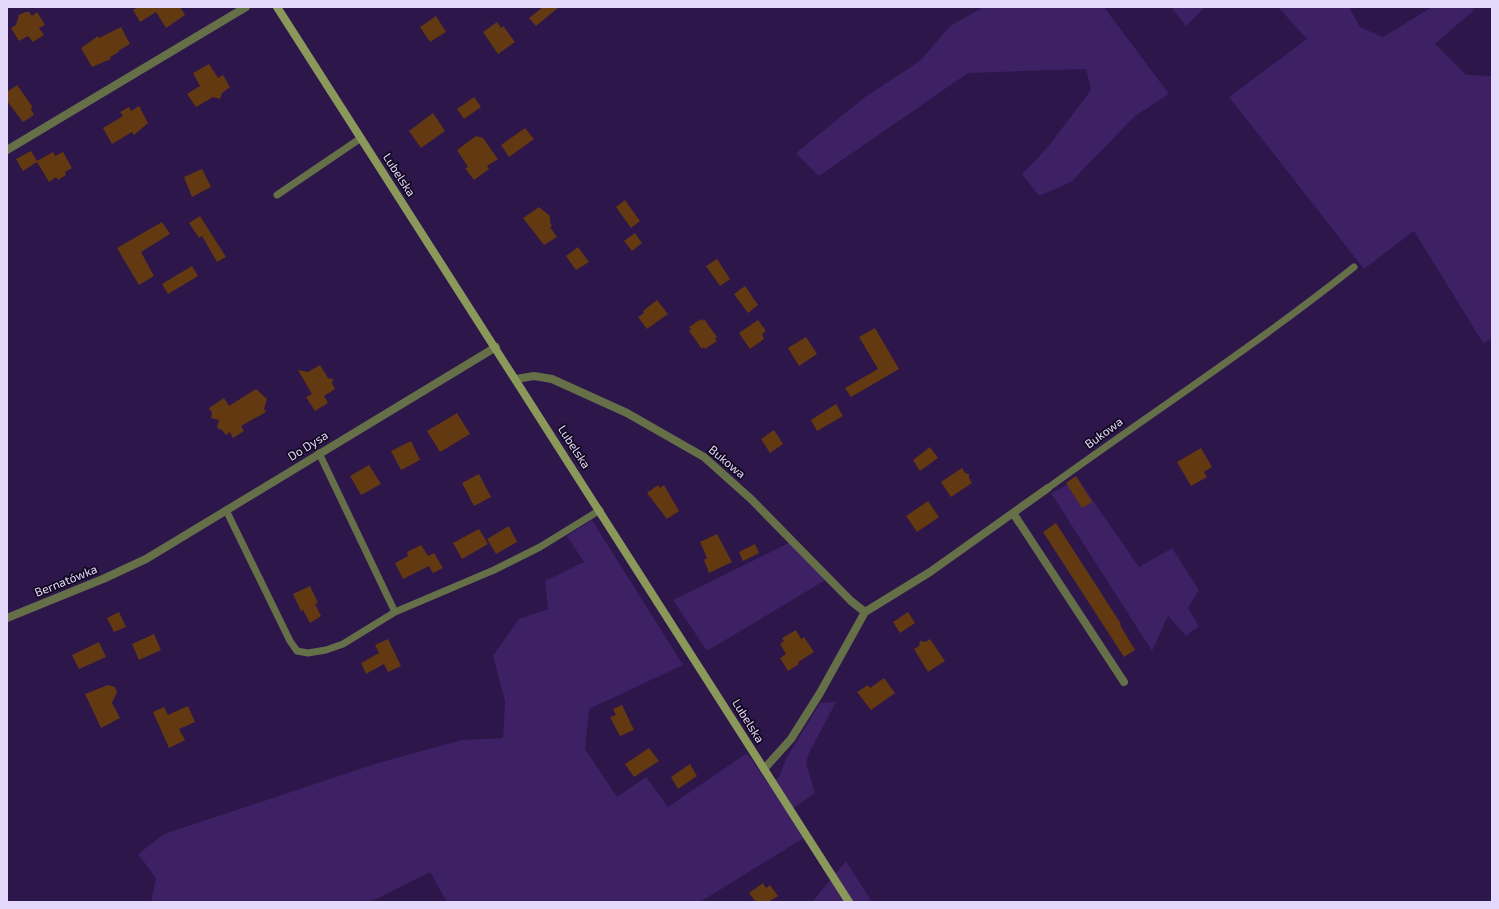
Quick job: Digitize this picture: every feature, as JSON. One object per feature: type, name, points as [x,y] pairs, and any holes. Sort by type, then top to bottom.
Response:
[{"type":"street","points":[[7,150],[246,7]]},
{"type":"street","name":"Lubelska","points":[[277,7],[516,378],[849,902]]},
{"type":"street","name":"Do Dysa","points":[[134,565],[496,347]]},
{"type":"street","name":"Bukowa","points":[[516,378],[534,376],[552,379],[627,413],[704,456],[751,499],[851,602],[865,612]]},
{"type":"street","name":"Bukowa","points":[[764,770],[791,739],[820,694],[865,612],[930,572],[1048,488]]},
{"type":"street","points":[[1013,513],[1124,682]]},
{"type":"street","name":"Bernatówka","points":[[7,618],[134,565]]},
{"type":"lane","points":[[277,195],[361,138]]},
{"type":"lane","name":"Bukowa","points":[[1048,488],[1152,413],[1290,317],[1354,267]]},
{"type":"lane","points":[[319,453],[395,612]]},
{"type":"lane","points":[[226,510],[290,641],[297,650],[308,653],[326,650],[343,644],[395,612],[500,567],[540,547],[600,510]]},
{"type":"shaded area","points":[[984,7],[1104,7],[1169,94],[1135,116],[1071,182],[1039,196],[1022,174],[1047,148],[1091,90],[1086,69],[968,73],[819,176],[796,153],[865,97],[920,61],[950,26]]},
{"type":"shaded area","points":[[1171,7],[1205,7],[1186,26]]},
{"type":"shaded area","points":[[1278,7],[1349,7],[1360,27],[1383,37],[1432,7],[1471,7],[1474,10],[1435,44],[1466,75],[1492,76],[1492,339],[1483,343],[1414,231],[1364,269],[1229,97],[1307,39]]},
{"type":"shaded area","points":[[1078,479],[1139,567],[1172,548],[1199,590],[1188,608],[1199,626],[1186,636],[1168,616],[1152,651],[1051,493]]},
{"type":"shaded area","points":[[592,520],[683,665],[589,709],[585,749],[617,797],[646,777],[668,807],[747,753],[769,785],[779,777],[786,759],[820,703],[836,702],[809,753],[806,763],[815,793],[788,812],[804,838],[700,902],[447,902],[430,872],[370,902],[151,902],[156,878],[138,854],[164,834],[378,763],[462,740],[503,738],[505,701],[493,656],[519,619],[548,609],[545,581],[584,562],[567,536]]},
{"type":"shaded area","points":[[793,541],[829,578],[707,651],[673,600]]},
{"type":"shaded area","points":[[846,861],[872,902],[812,902]]},
{"type":"building","points":[[139,7],[180,7],[185,15],[166,28],[156,12],[140,22],[133,10]]},
{"type":"building","points":[[543,7],[559,7],[536,26],[529,18]]},
{"type":"building","points":[[29,12],[32,16],[37,12],[45,25],[39,28],[44,35],[33,42],[28,36],[19,41],[11,28],[16,25],[19,15]]},
{"type":"building","points":[[436,16],[446,32],[430,42],[420,27]]},
{"type":"building","points":[[497,22],[501,28],[503,26],[515,42],[498,54],[483,32]]},
{"type":"building","points":[[121,27],[130,44],[110,57],[111,59],[92,67],[81,48],[98,36],[99,38]]},
{"type":"building","points":[[209,64],[218,78],[223,75],[230,87],[222,93],[220,99],[213,97],[196,107],[187,94],[200,86],[193,73]]},
{"type":"building","points":[[17,85],[32,106],[31,109],[34,115],[23,122],[7,101],[7,92]]},
{"type":"building","points":[[474,97],[481,107],[464,119],[457,109]]},
{"type":"building","points":[[139,106],[148,123],[134,135],[132,132],[112,144],[103,128],[123,116],[120,112],[129,107],[131,111]]},
{"type":"building","points":[[433,113],[445,131],[421,148],[409,131]]},
{"type":"building","points":[[525,128],[534,139],[509,157],[501,145]]},
{"type":"building","points":[[476,136],[483,138],[498,159],[487,166],[489,169],[474,180],[465,168],[468,167],[457,150]]},
{"type":"building","points":[[31,151],[37,161],[53,152],[55,156],[63,152],[72,168],[65,172],[66,175],[58,180],[56,177],[49,182],[37,162],[23,171],[16,159]]},
{"type":"building","points":[[202,169],[211,187],[192,197],[184,177]]},
{"type":"building","points":[[625,200],[640,221],[631,228],[616,207]]},
{"type":"building","points":[[539,207],[550,216],[552,226],[550,227],[557,237],[544,245],[523,218]]},
{"type":"building","points":[[200,216],[226,257],[217,262],[202,236],[199,238],[189,223]]},
{"type":"building","points":[[162,222],[170,234],[141,252],[154,276],[139,285],[117,248]]},
{"type":"building","points":[[635,233],[642,243],[632,251],[624,241]]},
{"type":"building","points":[[578,247],[589,262],[576,270],[566,256]]},
{"type":"building","points":[[717,259],[730,279],[720,286],[706,266]]},
{"type":"building","points":[[192,266],[198,276],[168,294],[162,284]]},
{"type":"building","points":[[745,286],[758,305],[748,313],[734,294]]},
{"type":"building","points":[[657,300],[668,314],[647,329],[638,317]]},
{"type":"building","points":[[701,319],[702,321],[704,319],[717,337],[715,339],[717,341],[705,349],[704,347],[702,349],[689,331],[691,329],[689,327]]},
{"type":"building","points":[[758,320],[766,331],[762,334],[764,339],[750,349],[739,333]]},
{"type":"building","points":[[875,328],[899,369],[851,397],[845,388],[878,369],[859,337]]},
{"type":"building","points":[[806,337],[817,354],[799,366],[788,348]]},
{"type":"building","points":[[320,365],[328,378],[333,379],[332,383],[335,389],[324,396],[328,403],[315,411],[306,397],[312,394],[298,370],[308,372]]},
{"type":"building","points":[[256,389],[267,399],[264,409],[266,412],[241,426],[244,431],[233,438],[230,432],[226,435],[222,430],[217,428],[219,420],[211,418],[212,413],[209,408],[224,398],[229,406]]},
{"type":"building","points":[[836,404],[843,416],[817,431],[811,420]]},
{"type":"building","points":[[457,413],[470,434],[440,452],[427,431]]},
{"type":"building","points":[[774,430],[783,444],[770,453],[761,439]]},
{"type":"building","points":[[411,441],[420,460],[401,470],[391,451]]},
{"type":"building","points":[[930,447],[938,458],[920,471],[913,460]]},
{"type":"building","points":[[1201,448],[1212,467],[1204,472],[1207,477],[1191,486],[1177,462]]},
{"type":"building","points":[[369,465],[381,484],[361,495],[350,476]]},
{"type":"building","points":[[962,468],[965,473],[969,474],[969,478],[972,483],[951,497],[941,482]]},
{"type":"building","points":[[479,474],[491,497],[474,506],[462,483]]},
{"type":"building","points":[[1076,476],[1092,502],[1082,508],[1066,483]]},
{"type":"building","points":[[658,485],[660,488],[664,485],[679,511],[667,519],[647,493]]},
{"type":"building","points":[[928,501],[939,517],[917,532],[906,516]]},
{"type":"building","points":[[1056,523],[1121,624],[1120,625],[1135,650],[1124,657],[1043,532]]},
{"type":"building","points":[[509,526],[517,542],[496,554],[487,539]]},
{"type":"building","points":[[479,529],[488,544],[462,559],[453,543]]},
{"type":"building","points":[[717,534],[732,562],[709,573],[704,560],[707,558],[700,542]]},
{"type":"building","points":[[755,544],[759,553],[743,561],[739,552]]},
{"type":"building","points":[[421,545],[428,556],[434,553],[443,568],[433,573],[429,566],[403,579],[395,563],[408,556],[407,552]]},
{"type":"building","points":[[310,586],[318,603],[315,604],[321,616],[310,623],[303,610],[301,611],[293,594]]},
{"type":"building","points":[[119,612],[126,627],[114,632],[107,618]]},
{"type":"building","points":[[908,612],[915,623],[900,633],[893,622]]},
{"type":"building","points":[[796,630],[801,639],[804,637],[814,652],[798,662],[799,664],[788,671],[780,658],[786,654],[780,644],[784,641],[782,638]]},
{"type":"building","points":[[154,634],[161,650],[139,660],[132,644]]},
{"type":"building","points":[[388,639],[401,666],[388,672],[384,664],[366,674],[361,663],[379,653],[375,645]]},
{"type":"building","points":[[930,639],[945,661],[928,672],[914,649],[919,646],[920,641],[925,642]]},
{"type":"building","points":[[99,642],[106,657],[79,669],[72,655]]},
{"type":"building","points":[[884,678],[895,693],[871,710],[857,692],[868,685],[870,688]]},
{"type":"building","points":[[108,685],[115,687],[117,692],[112,703],[120,718],[101,728],[85,694]]},
{"type":"building","points":[[622,705],[634,730],[620,736],[610,717],[616,715],[613,709]]},
{"type":"building","points":[[188,706],[195,722],[179,729],[185,740],[169,748],[153,712],[164,707],[168,715]]},
{"type":"building","points":[[649,748],[659,761],[634,777],[625,764]]},
{"type":"building","points":[[690,764],[697,776],[678,789],[671,777]]},
{"type":"building","points":[[763,883],[766,888],[770,885],[778,896],[768,902],[756,902],[749,893]]}]
